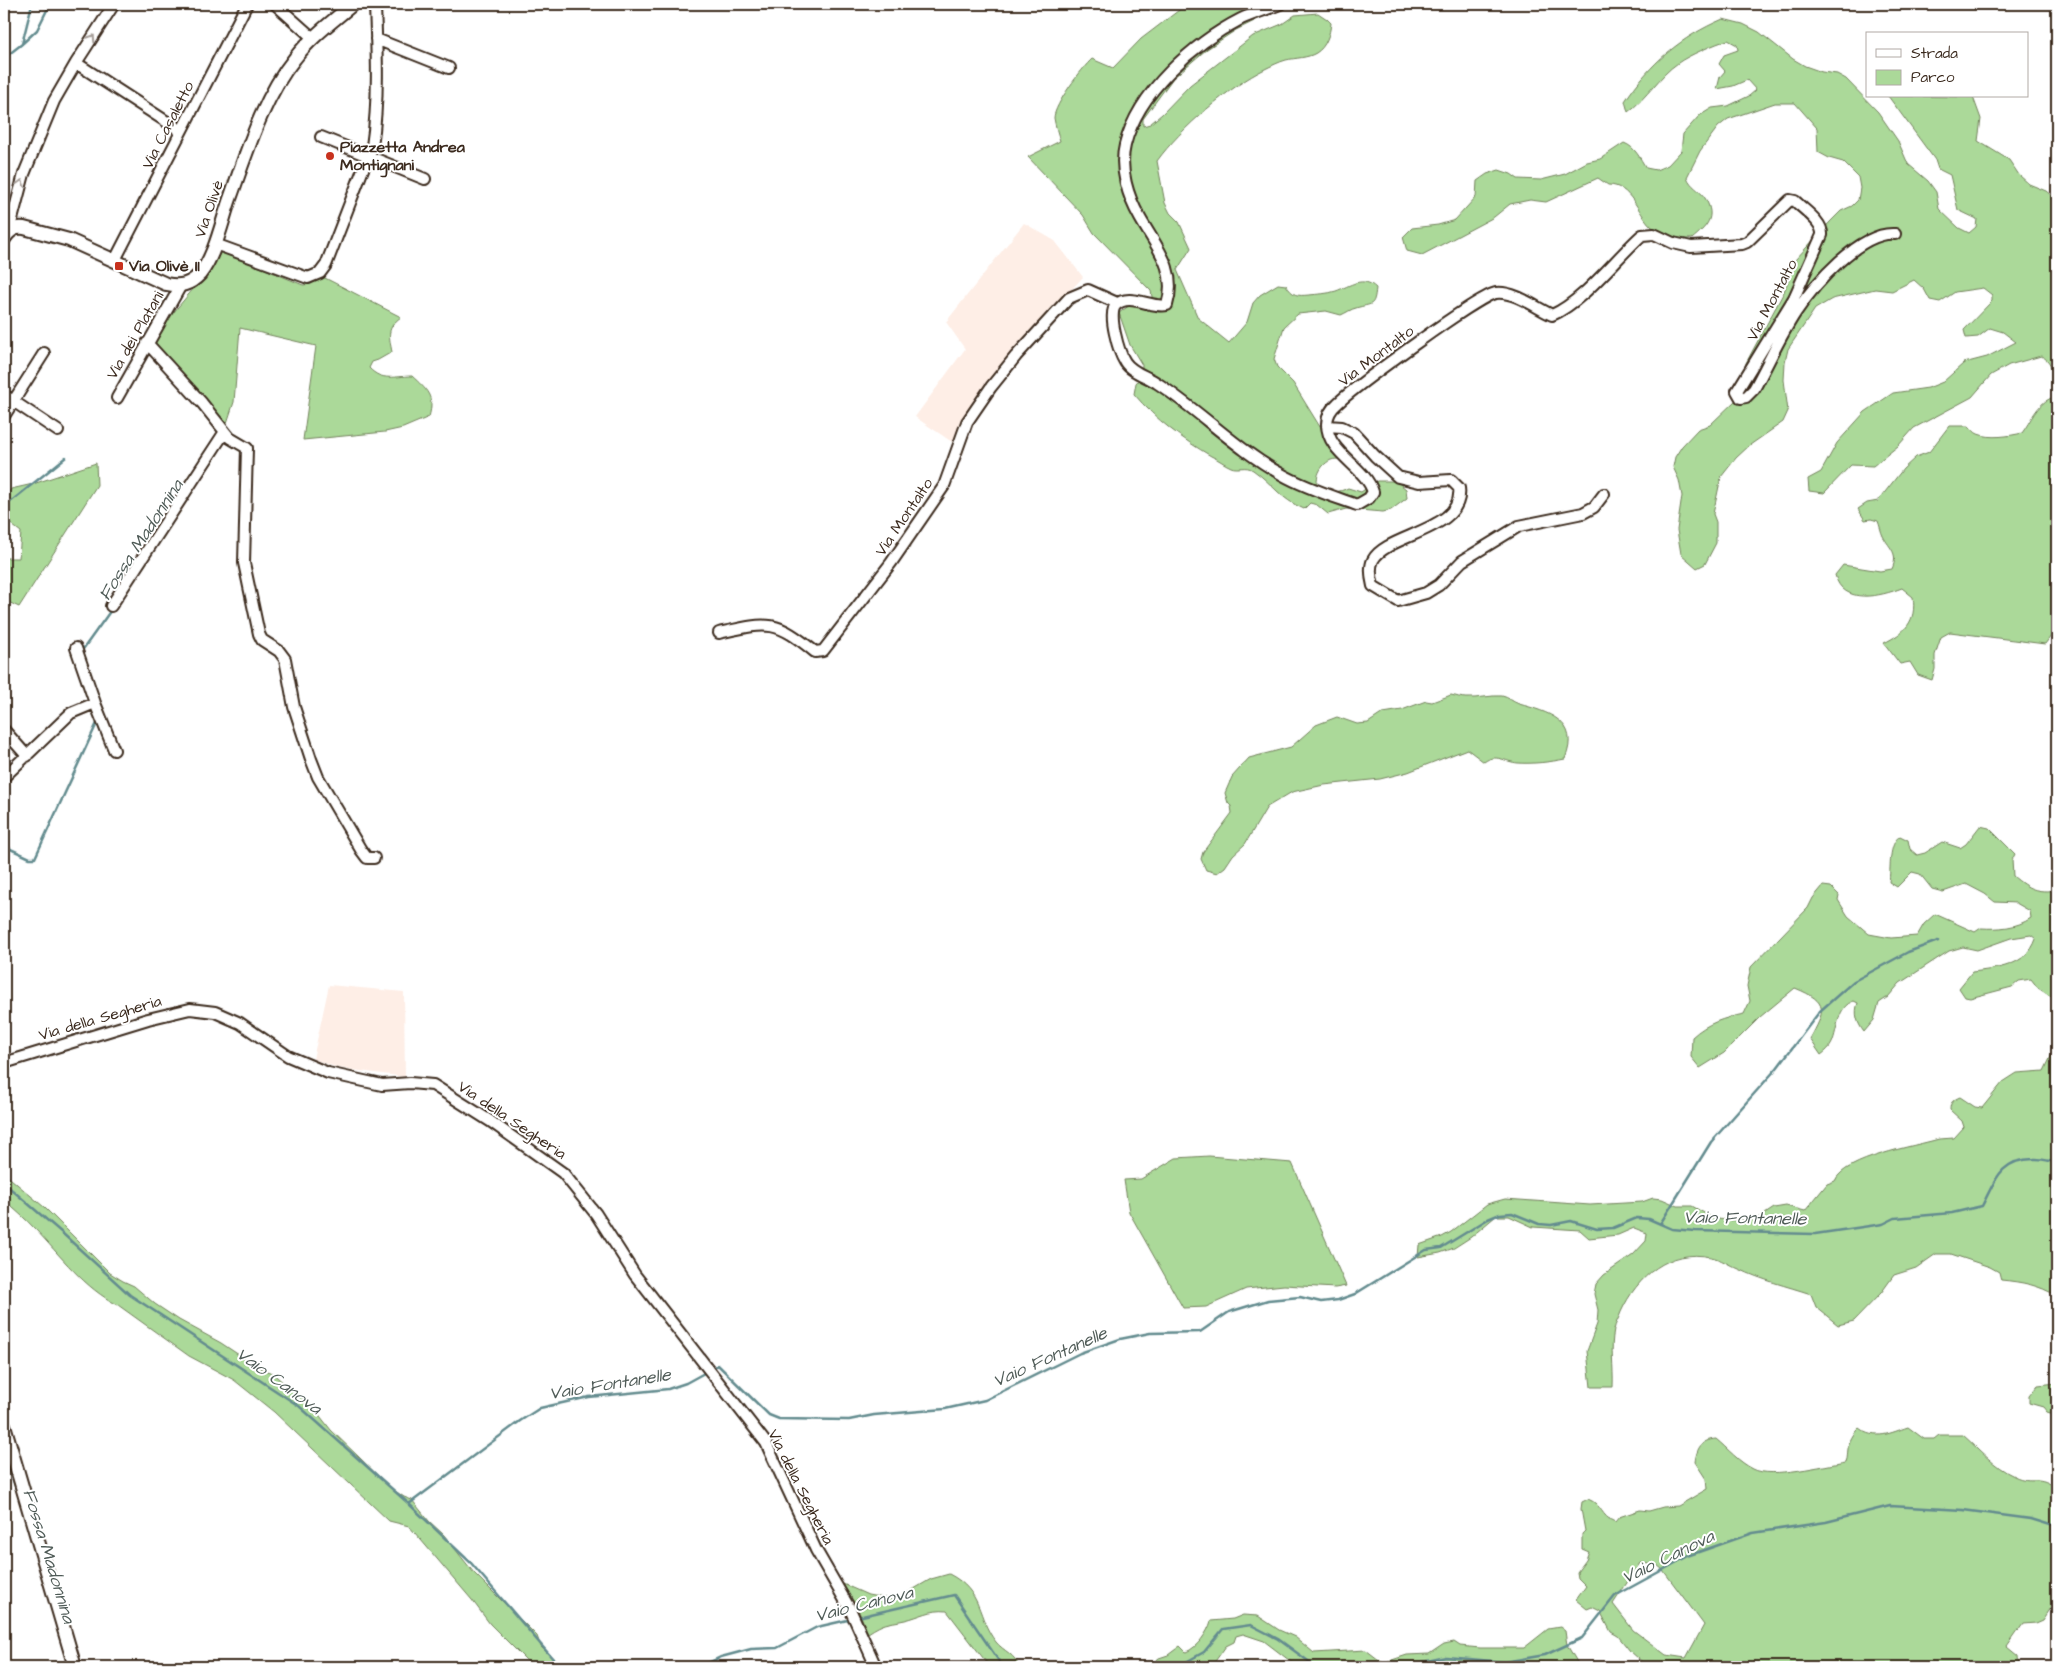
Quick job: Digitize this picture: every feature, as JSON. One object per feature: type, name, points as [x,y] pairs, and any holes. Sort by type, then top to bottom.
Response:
[{"type":"street","points":[[7,235],[24,174],[54,101],[114,4]]},
{"type":"street","name":"Via Casaletto","points":[[115,260],[246,4]]},
{"type":"street","points":[[275,4],[313,38]]},
{"type":"street","name":"Via Olivè","points":[[180,287],[191,282],[201,273],[215,244],[230,197],[264,110],[294,59],[313,38],[353,4]]},
{"type":"street","points":[[215,244],[308,278],[320,274],[326,264],[369,158],[375,125],[376,39],[375,8],[373,4]]},
{"type":"street","name":"Via Montalto","points":[[720,634],[756,625],[777,626],[796,637],[815,652],[823,651],[891,563],[944,486],[967,422],[991,387],[1016,356],[1069,298],[1088,290],[1117,303],[1124,300],[1139,301],[1160,307],[1167,305],[1171,293],[1168,272],[1161,251],[1139,217],[1126,186],[1123,168],[1125,146],[1133,124],[1162,80],[1197,48],[1222,30],[1242,19],[1280,4]]},
{"type":"street","points":[[376,39],[449,68]]},
{"type":"street","points":[[76,63],[182,131]]},
{"type":"street","points":[[321,137],[425,179]]},
{"type":"street","name":"Via Montalto","points":[[1327,426],[1328,416],[1336,404],[1393,360],[1478,301],[1493,293],[1504,293],[1552,315],[1560,312],[1595,283],[1642,235],[1654,234],[1673,243],[1691,247],[1742,244],[1747,242],[1790,200],[1795,201],[1819,225],[1822,235],[1794,298],[1738,391],[1741,398],[1746,397],[1754,389],[1796,312],[1819,284],[1846,256],[1858,248],[1887,234],[1895,234]]},
{"type":"street","points":[[7,235],[18,228],[24,228],[60,238],[115,260],[166,284],[180,287]]},
{"type":"street","name":"Via dei Platani","points":[[116,398],[180,287]]},
{"type":"street","points":[[1117,303],[1113,308],[1112,318],[1125,362],[1133,370],[1155,381],[1178,397],[1222,433],[1283,475],[1357,506],[1369,498],[1373,492],[1370,482],[1339,451],[1330,437],[1327,426],[1342,427],[1354,433],[1398,477],[1419,482],[1451,480],[1460,488],[1461,498],[1455,507],[1440,521],[1385,549],[1373,559],[1370,574],[1373,586],[1398,601],[1426,593],[1439,585],[1462,561],[1519,526],[1582,512],[1594,507],[1604,494]]},
{"type":"street","points":[[148,343],[202,403],[224,432],[247,448],[244,563],[259,634],[262,640],[279,651],[285,660],[294,707],[318,777],[361,850],[367,858],[374,858]]},
{"type":"street","points":[[4,416],[44,353]]},
{"type":"street","points":[[4,395],[58,431]]},
{"type":"street","points":[[111,606],[224,432]]},
{"type":"street","points":[[76,648],[114,750]]},
{"type":"street","points":[[4,777],[71,713],[95,703]]},
{"type":"street","points":[[4,730],[27,756]]},
{"type":"street","name":"Via della Segheria","points":[[4,1063],[190,1009],[215,1012],[240,1023],[288,1056],[328,1073],[382,1085],[410,1083],[433,1085],[490,1121],[564,1173],[596,1214],[635,1275],[766,1443],[816,1550],[850,1609],[876,1667]]},
{"type":"street","points":[[4,1425],[75,1667]]},
{"type":"shaded area","points":[[1024,223],[1055,241],[1083,277],[1004,363],[958,446],[915,417],[965,349],[946,322]]},
{"type":"shaded area","points":[[329,985],[404,992],[405,1077],[338,1068],[313,1059]]},
{"type":"green space","points":[[1187,4],[1289,4],[1236,30],[1207,49],[1173,78],[1143,119],[1143,126],[1150,124],[1190,85],[1253,36],[1282,24],[1295,15],[1318,13],[1331,23],[1327,40],[1316,53],[1278,63],[1237,86],[1192,122],[1157,161],[1165,203],[1170,213],[1179,222],[1191,248],[1177,270],[1198,318],[1229,343],[1247,322],[1253,303],[1260,295],[1278,284],[1286,285],[1293,293],[1301,295],[1333,292],[1361,282],[1371,284],[1376,288],[1371,304],[1341,315],[1326,311],[1298,314],[1284,327],[1274,359],[1277,367],[1293,383],[1325,435],[1351,460],[1333,459],[1323,466],[1317,479],[1319,494],[1348,488],[1361,492],[1377,481],[1396,481],[1406,489],[1407,498],[1391,510],[1383,512],[1346,509],[1328,514],[1317,505],[1310,503],[1304,509],[1289,501],[1253,470],[1231,467],[1190,443],[1160,421],[1134,394],[1136,383],[1141,377],[1142,365],[1130,345],[1119,313],[1134,302],[1154,308],[1151,291],[1094,233],[1083,215],[1028,157],[1060,141],[1054,118],[1055,112],[1069,87],[1092,59],[1113,68],[1141,39]]},
{"type":"green space","points":[[1723,19],[1743,24],[1759,32],[1793,59],[1805,66],[1822,72],[1837,74],[1846,79],[1878,112],[1898,141],[1908,164],[1928,181],[1936,192],[1939,209],[1959,228],[1969,233],[1976,227],[1977,219],[1958,210],[1950,175],[1938,169],[1935,160],[1889,98],[1973,98],[1981,119],[1978,141],[2009,160],[2019,175],[2029,184],[2046,191],[2057,200],[2057,384],[2052,378],[2050,365],[2041,356],[2009,365],[1991,375],[1972,397],[1914,428],[1898,446],[1873,466],[1851,465],[1824,493],[1809,491],[1808,479],[1821,472],[1837,443],[1865,412],[1893,393],[1928,388],[1943,382],[1964,363],[1987,357],[2016,342],[2003,332],[1990,328],[1978,337],[1966,338],[1964,330],[1992,301],[1992,295],[1983,288],[1955,292],[1940,302],[1930,300],[1924,289],[1914,280],[1892,291],[1875,289],[1832,299],[1815,309],[1788,349],[1784,380],[1788,411],[1783,422],[1750,445],[1736,458],[1721,477],[1713,514],[1716,522],[1716,543],[1705,564],[1697,568],[1681,554],[1677,530],[1682,496],[1679,480],[1673,467],[1675,457],[1682,446],[1698,429],[1710,425],[1737,399],[1746,363],[1784,292],[1795,260],[1841,211],[1852,206],[1858,200],[1860,188],[1858,177],[1843,162],[1818,152],[1817,128],[1795,103],[1775,103],[1728,119],[1718,127],[1700,151],[1687,177],[1705,198],[1710,211],[1708,222],[1692,239],[1670,236],[1655,229],[1646,220],[1628,194],[1622,189],[1608,185],[1598,178],[1546,202],[1530,200],[1510,204],[1494,217],[1422,255],[1407,251],[1403,237],[1412,228],[1438,225],[1455,220],[1476,197],[1477,181],[1487,174],[1499,170],[1511,174],[1518,179],[1541,180],[1565,174],[1587,162],[1600,159],[1624,143],[1634,150],[1646,168],[1656,170],[1668,165],[1681,151],[1683,134],[1699,116],[1712,108],[1728,106],[1749,96],[1756,90],[1747,80],[1733,86],[1717,89],[1720,77],[1725,71],[1719,64],[1724,55],[1738,50],[1737,45],[1728,40],[1682,60],[1671,68],[1628,112],[1625,101],[1656,63],[1680,43]]},
{"type":"green space","points":[[221,251],[303,285],[311,284],[323,277],[401,317],[391,329],[390,341],[392,352],[372,362],[369,368],[384,377],[412,376],[422,385],[430,398],[431,410],[429,417],[403,428],[385,432],[303,440],[316,346],[240,328],[234,402],[225,429],[151,344]]},
{"type":"green space","points":[[2051,398],[2057,408],[2057,628],[2045,644],[1950,632],[1941,637],[1935,655],[1935,669],[1932,680],[1918,675],[1910,662],[1900,664],[1884,643],[1903,631],[1911,620],[1914,606],[1913,597],[1902,588],[1874,596],[1854,595],[1839,585],[1835,575],[1843,565],[1880,571],[1892,569],[1894,564],[1893,551],[1883,536],[1878,521],[1865,520],[1858,509],[1867,503],[1878,501],[1903,469],[1916,457],[1929,452],[1949,426],[1969,426],[1983,436],[1994,437],[2022,433],[2041,405]]},
{"type":"green space","points":[[96,463],[97,485],[19,607],[4,600],[4,558],[19,558],[21,532],[4,519],[4,499],[11,489],[33,484]]},
{"type":"green space","points":[[1451,695],[1462,698],[1502,696],[1551,715],[1565,727],[1569,736],[1569,746],[1565,759],[1524,763],[1493,758],[1484,762],[1467,749],[1408,772],[1380,779],[1324,785],[1292,792],[1267,807],[1245,844],[1233,855],[1225,867],[1217,873],[1206,870],[1201,859],[1203,852],[1232,813],[1225,793],[1232,777],[1249,758],[1291,747],[1316,725],[1337,717],[1357,724],[1368,723],[1383,713],[1402,710],[1426,701],[1432,702]]},
{"type":"green space","points":[[1980,826],[1989,828],[2015,854],[2012,860],[2013,876],[2033,889],[2044,891],[2057,890],[2056,992],[2050,996],[2038,988],[2031,979],[2019,981],[2012,987],[1970,998],[1965,997],[1959,988],[1972,972],[2000,967],[2018,961],[2032,948],[2036,939],[2031,935],[2011,938],[1977,950],[1963,947],[1949,951],[1900,983],[1888,997],[1879,1003],[1874,1020],[1864,1032],[1857,1018],[1856,1010],[1858,1003],[1854,1001],[1848,1004],[1841,1013],[1831,1045],[1821,1055],[1810,1039],[1819,1021],[1821,1008],[1814,998],[1795,988],[1760,1017],[1724,1053],[1700,1068],[1691,1057],[1692,1037],[1716,1022],[1744,1014],[1750,1001],[1747,986],[1751,967],[1808,908],[1813,898],[1823,886],[1831,887],[1839,895],[1838,900],[1848,916],[1869,934],[1891,938],[1917,936],[1924,924],[1935,914],[1975,932],[1981,928],[2014,926],[2031,918],[2030,911],[2016,903],[1995,902],[1985,894],[1966,884],[1943,892],[1932,889],[1920,874],[1912,872],[1897,887],[1889,882],[1892,851],[1896,840],[1900,836],[1908,840],[1910,849],[1917,855],[1925,853],[1942,842],[1960,848],[1966,844]]},
{"type":"green space","points":[[2057,1044],[2057,1296],[2044,1289],[2030,1285],[2001,1280],[1999,1272],[1990,1267],[1951,1254],[1936,1254],[1916,1268],[1894,1275],[1881,1293],[1854,1321],[1838,1325],[1816,1307],[1811,1294],[1774,1283],[1715,1258],[1696,1255],[1681,1257],[1668,1261],[1656,1268],[1636,1287],[1621,1312],[1615,1328],[1612,1344],[1613,1387],[1591,1387],[1587,1351],[1597,1324],[1598,1310],[1594,1294],[1596,1284],[1604,1275],[1633,1255],[1646,1241],[1647,1233],[1634,1228],[1618,1235],[1589,1238],[1580,1230],[1533,1227],[1509,1216],[1496,1216],[1471,1237],[1454,1248],[1418,1257],[1419,1245],[1451,1232],[1487,1204],[1505,1199],[1590,1205],[1642,1202],[1653,1198],[1662,1199],[1678,1206],[1692,1206],[1713,1218],[1724,1220],[1751,1220],[1759,1218],[1774,1208],[1786,1206],[1805,1211],[1827,1184],[1835,1181],[1841,1173],[1866,1159],[1939,1139],[1954,1138],[1964,1127],[1962,1121],[1950,1110],[1951,1103],[1954,1100],[1960,1097],[1975,1107],[1982,1108],[2003,1082],[2017,1073],[2044,1071]]},
{"type":"green space","points":[[1209,1156],[1292,1163],[1346,1286],[1335,1288],[1284,1285],[1246,1289],[1206,1307],[1183,1308],[1129,1212],[1124,1180],[1141,1179],[1176,1158]]},
{"type":"green space","points":[[4,1173],[44,1207],[110,1273],[134,1286],[155,1304],[179,1320],[221,1343],[254,1365],[272,1373],[313,1407],[331,1430],[391,1488],[412,1500],[429,1521],[444,1535],[474,1573],[537,1636],[541,1647],[563,1667],[533,1667],[490,1624],[409,1526],[389,1521],[274,1412],[234,1380],[189,1356],[84,1281],[31,1225],[4,1200]]},
{"type":"green space","points":[[2057,1383],[2057,1415],[2047,1412],[2043,1407],[2029,1403],[2029,1396],[2038,1385]]},
{"type":"green space","points":[[1908,1427],[1924,1439],[1934,1439],[1939,1435],[1963,1435],[1993,1463],[2007,1472],[2026,1480],[2045,1481],[2057,1489],[2057,1599],[2043,1620],[2036,1623],[2023,1624],[2007,1647],[2018,1656],[2019,1667],[1648,1667],[1630,1651],[1618,1636],[1611,1632],[1600,1611],[1592,1607],[1587,1609],[1576,1600],[1586,1586],[1578,1578],[1577,1572],[1586,1560],[1589,1552],[1582,1549],[1582,1534],[1585,1531],[1581,1509],[1582,1502],[1588,1499],[1593,1501],[1610,1520],[1615,1522],[1619,1517],[1640,1510],[1649,1511],[1663,1507],[1678,1506],[1707,1489],[1706,1479],[1695,1462],[1697,1453],[1703,1443],[1711,1440],[1716,1439],[1738,1459],[1753,1469],[1772,1473],[1846,1462],[1849,1444],[1859,1428],[1871,1434],[1883,1435]],"holes":[[[1640,1563],[1657,1565],[1663,1570],[1704,1625],[1686,1658],[1666,1655],[1633,1630],[1613,1604]]]},
{"type":"green space","points":[[949,1574],[960,1581],[974,1597],[990,1633],[996,1642],[1015,1659],[1018,1667],[990,1667],[947,1611],[930,1612],[886,1624],[868,1633],[857,1607],[843,1584],[868,1595],[895,1600],[931,1579]]},
{"type":"green space","points":[[1243,1615],[1258,1616],[1279,1630],[1295,1637],[1314,1653],[1366,1650],[1383,1663],[1407,1655],[1429,1654],[1444,1644],[1454,1642],[1460,1646],[1480,1648],[1524,1648],[1548,1629],[1560,1627],[1565,1631],[1567,1645],[1580,1667],[1520,1665],[1496,1667],[1298,1667],[1264,1641],[1243,1634],[1236,1636],[1234,1642],[1226,1646],[1211,1667],[1111,1667],[1150,1665],[1180,1646],[1186,1652],[1202,1639],[1211,1621],[1233,1619]]},
{"type":"waterway","points":[[4,58],[22,44],[32,4]]},
{"type":"waterway","points":[[23,43],[37,30],[50,4]]},
{"type":"waterway","points":[[4,507],[66,457]]},
{"type":"waterway","name":"Fossa Madonnina","points":[[81,652],[111,610]]},
{"type":"waterway","name":"Fossa Madonnina","points":[[4,846],[30,858],[35,858],[98,721]]},
{"type":"waterway","points":[[1660,1224],[1711,1142],[1777,1068],[1820,1011],[1854,981],[1908,952],[1938,941]]},
{"type":"waterway","name":"Vaio Fontanelle","points":[[711,1369],[718,1365],[769,1415],[779,1419],[849,1420],[874,1415],[945,1409],[985,1400],[1080,1353],[1120,1339],[1150,1333],[1200,1332],[1229,1312],[1268,1300],[1300,1297],[1321,1302],[1338,1300],[1355,1294],[1426,1250],[1441,1248],[1488,1219],[1500,1214],[1512,1213],[1539,1224],[1551,1225],[1571,1221],[1597,1229],[1613,1228],[1637,1218],[1649,1219],[1672,1229],[1815,1234],[1883,1224],[1895,1218],[1952,1213],[1982,1206],[1995,1180],[2006,1167],[2023,1160],[2037,1159],[2057,1162]]},
{"type":"waterway","name":"Vaio Canova","points":[[4,1183],[130,1295],[299,1406],[409,1504],[471,1563],[560,1667]]},
{"type":"waterway","name":"Vaio Fontanelle","points":[[409,1504],[540,1408],[589,1397],[668,1389],[686,1383],[706,1372]]},
{"type":"waterway","name":"Fossa Madonnina","points":[[4,1453],[16,1489]]},
{"type":"waterway","name":"Vaio Canova","points":[[1399,1667],[1446,1657],[1504,1662],[1545,1655],[1582,1638],[1615,1596],[1690,1555],[1753,1533],[1826,1522],[1890,1506],[1963,1510],[2031,1519],[2057,1527]]},
{"type":"waterway","name":"Vaio Canova","points":[[858,1617],[954,1595],[1003,1667]]},
{"type":"waterway","name":"Vaio Canova","points":[[700,1667],[721,1657],[751,1649],[777,1648],[817,1627],[852,1619]]},
{"type":"waterway","name":"Vaio Canova","points":[[1177,1667],[1204,1652],[1223,1629],[1251,1625],[1278,1639],[1315,1666],[1333,1667]]},
{"type":"place","name":"Piazzetta Andrea Montignani","points":[[330,156]]},
{"type":"place","name":"Via Olivè II","points":[[119,266]]}]
